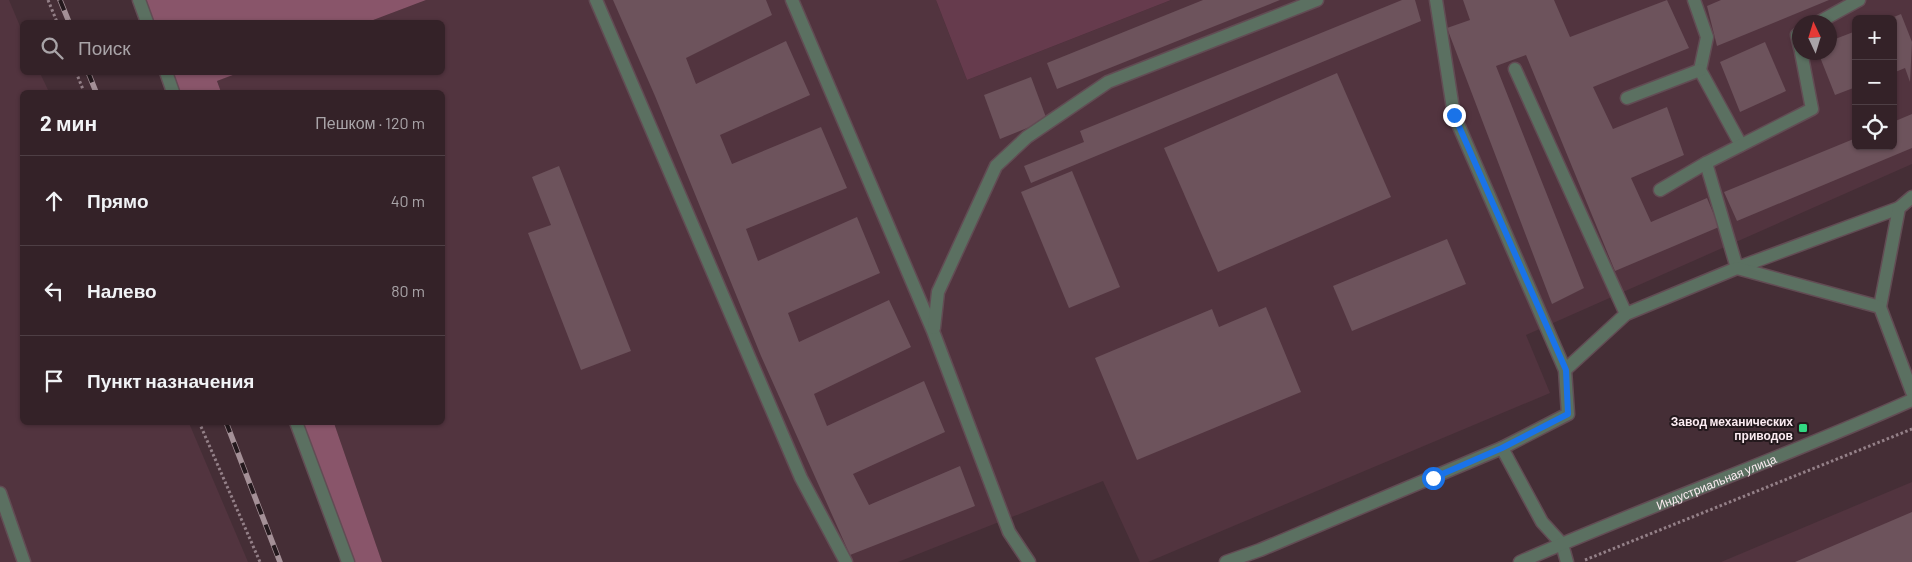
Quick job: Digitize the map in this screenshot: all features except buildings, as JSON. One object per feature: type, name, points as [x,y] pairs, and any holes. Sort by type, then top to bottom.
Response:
[{"type":"street","points":[[139,0],[146,20]]},
{"type":"street","points":[[596,0],[801,478],[846,562]]},
{"type":"street","points":[[792,0],[933,331],[1009,532],[1029,562]]},
{"type":"street","points":[[933,331],[938,292],[996,166],[1027,137],[1108,82],[1317,0]]},
{"type":"street","points":[[1226,562],[1269,546],[1502,448],[1568,414],[1566,370],[1454,115],[1436,0]]},
{"type":"street","points":[[1694,0],[1707,37],[1700,70],[1741,145]]},
{"type":"street","points":[[1832,15],[1859,0]]},
{"type":"street","points":[[1660,190],[1706,163],[1812,110],[1802,60]]},
{"type":"street","points":[[1515,68],[1626,314]]},
{"type":"street","points":[[1627,98],[1700,70]]},
{"type":"street","points":[[167,75],[172,90]]},
{"type":"street","points":[[1706,163],[1737,268]]},
{"type":"street","points":[[1566,370],[1626,314],[1737,268],[1899,208],[1912,197]]},
{"type":"street","points":[[1899,208],[1880,307],[1912,392]]},
{"type":"street","points":[[1737,268],[1880,307]]},
{"type":"street","name":"Индустриальная улица","points":[[1520,562],[1676,496],[1816,442],[1912,400]]},
{"type":"street","points":[[297,425],[348,562]]},
{"type":"street","points":[[1502,448],[1542,522],[1562,544],[1567,562]]},
{"type":"street","points":[[0,493],[24,562]]},
{"type":"path","points":[[48,0],[56,20]]},
{"type":"path","points":[[77,75],[83,90]]},
{"type":"path","points":[[201,425],[260,562]]},
{"type":"path","points":[[1581,562],[1912,429]]},
{"type":"shaded area","points":[[0,0],[9,0],[20,26],[20,75],[41,75],[48,90],[20,90],[20,425],[190,425],[248,562],[0,562]]},
{"type":"shaded area","points":[[138,0],[426,0],[373,20],[147,20]]},
{"type":"shaded area","points":[[426,0],[936,0],[967,80],[1171,0],[1912,0],[1912,164],[1526,335],[1550,393],[1148,562],[1140,562],[1103,481],[898,562],[382,562],[335,425],[445,425],[445,90],[220,90],[217,81],[231,75],[445,75],[445,20],[373,20]]},
{"type":"shaded area","points":[[936,0],[1171,0],[967,80]]},
{"type":"shaded area","points":[[168,75],[233,75],[217,81],[220,90],[174,90]]},
{"type":"shaded area","points":[[301,425],[335,425],[382,562],[353,562]]},
{"type":"shaded area","points":[[1912,482],[1912,562],[1721,562]]},
{"type":"railway","points":[[60,0],[68,20]]},
{"type":"railway","points":[[89,75],[95,90]]},
{"type":"railway","points":[[227,425],[280,562]]},
{"type":"place","name":"Завод механических приводов","points":[[1803,428]]},
{"type":"route","points":[[1433,478],[1502,448],[1568,414],[1566,370],[1454,115]]}]
